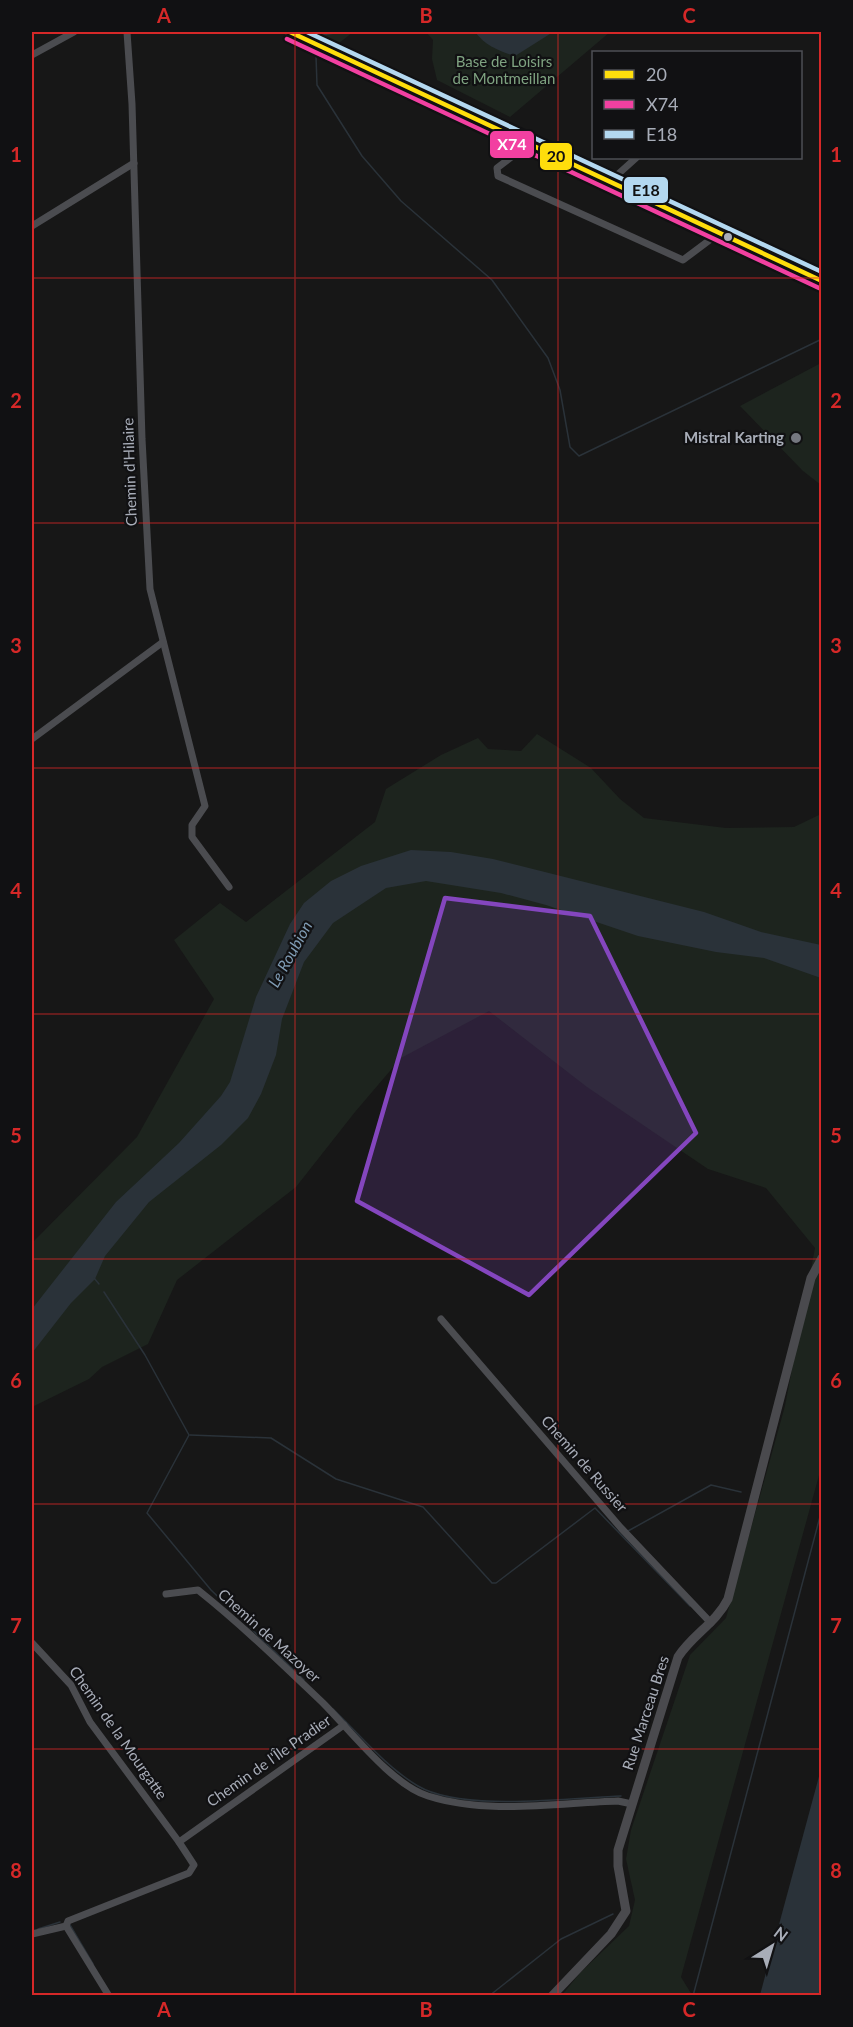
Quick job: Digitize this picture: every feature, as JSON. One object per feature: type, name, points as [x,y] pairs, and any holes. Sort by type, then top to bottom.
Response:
[{"type":"main road","points":[[290,32],[822,280]]},
{"type":"street","points":[[32,55],[74,32]]},
{"type":"street","name":"Chemin d'Hilaire","points":[[127,32],[150,589],[205,806],[192,825],[192,837],[229,887]]},
{"type":"street","points":[[520,140],[514,155],[497,168],[498,176],[683,260],[719,232]]},
{"type":"street","points":[[613,183],[616,176],[635,159]]},
{"type":"street","points":[[32,226],[134,163]]},
{"type":"street","points":[[32,739],[163,642]]},
{"type":"street","name":"Rue Marceau Bres","points":[[552,1995],[611,1934],[626,1911],[618,1866],[618,1850],[678,1657],[686,1645],[721,1612],[728,1599],[811,1278],[822,1258]]},
{"type":"street","name":"Chemin de Russier","points":[[441,1319],[621,1528],[711,1623]]},
{"type":"street","name":"Chemin de Mazoyer","points":[[166,1594],[198,1590],[230,1616],[344,1725]]},
{"type":"street","name":"Chemin de la Mourgatte","points":[[32,1643],[71,1685],[90,1722],[178,1842]]},
{"type":"street","name":"Chemin de l'Île Pradier","points":[[178,1842],[344,1725],[389,1771],[425,1796],[455,1802],[504,1805],[618,1801],[632,1804]]},
{"type":"street","points":[[32,1934],[67,1924],[189,1873],[194,1865],[193,1860],[178,1842]]},
{"type":"street","points":[[67,1924],[109,1995]]},
{"type":"highlighted area","points":[[445,898],[590,916],[696,1133],[529,1295],[357,1201]]},
{"type":"green space","points":[[316,32],[353,32],[334,47]]},
{"type":"green space","name":"Base de Loisirs de Montmeillan","points":[[426,32],[610,32],[510,117],[437,80],[432,59],[433,40]]},
{"type":"green space","name":"Mistral Karting","points":[[821,363],[821,485],[803,471],[740,406]]},
{"type":"green space","points":[[537,734],[591,768],[620,799],[644,818],[726,828],[794,827],[821,814],[821,1468],[681,1977],[692,1995],[562,1995],[580,1973],[629,1926],[635,1900],[626,1859],[631,1830],[690,1655],[726,1618],[785,1406],[815,1248],[766,1188],[708,1169],[587,1087],[489,1011],[401,1058],[296,1187],[177,1280],[148,1344],[102,1367],[89,1379],[32,1407],[32,1243],[137,1137],[214,999],[174,940],[220,903],[246,922],[375,822],[386,789],[441,755],[478,738],[488,749],[521,751]]},
{"type":"water","points":[[475,32],[553,32],[515,56],[493,47]]},
{"type":"water","name":"Le Roubion","points":[[411,850],[451,852],[493,859],[704,912],[761,932],[821,945],[821,978],[764,958],[716,952],[638,936],[546,905],[501,893],[426,881],[386,888],[333,923],[304,962],[282,1019],[276,1055],[261,1094],[248,1118],[221,1145],[149,1202],[105,1256],[95,1279],[71,1303],[32,1353],[32,1309],[116,1202],[179,1143],[221,1096],[230,1082],[256,997],[290,924],[304,903],[331,881],[361,866]]},
{"type":"water","points":[[821,1769],[821,1995],[760,1995]]},
{"type":"waterway","points":[[311,32],[323,35],[340,32]]},
{"type":"waterway","points":[[316,56],[317,85],[362,156],[401,201],[492,280],[548,358],[560,390],[570,447],[579,456],[822,339]]},
{"type":"waterway","points":[[94,1278],[99,1284]]},
{"type":"waterway","points":[[104,1292],[145,1355],[189,1435],[147,1513],[211,1590],[304,1680]]},
{"type":"waterway","points":[[190,1435],[271,1438],[336,1479],[423,1507],[492,1583],[496,1583],[595,1508],[690,1606]]},
{"type":"waterway","points":[[628,1531],[711,1485],[741,1492]]},
{"type":"waterway","points":[[693,1996],[822,1509]]},
{"type":"waterway","points":[[333,1709],[395,1770],[418,1786],[437,1794],[461,1799],[516,1802],[621,1796]]},
{"type":"waterway","points":[[489,1996],[561,1939],[613,1914]]},
{"type":"waterway","points":[[38,1929],[60,1922]]},
{"type":"waterway","points":[[70,1925],[93,1964]]},
{"type":"transit line","name":"20","points":[[290,32],[822,281]]},
{"type":"transit line","name":"E18","points":[[307,32],[822,272]]},
{"type":"transit line","name":"X74","points":[[287,39],[819,288]]},
{"type":"place","name":"Mistral Karting","points":[[796,438]]}]
